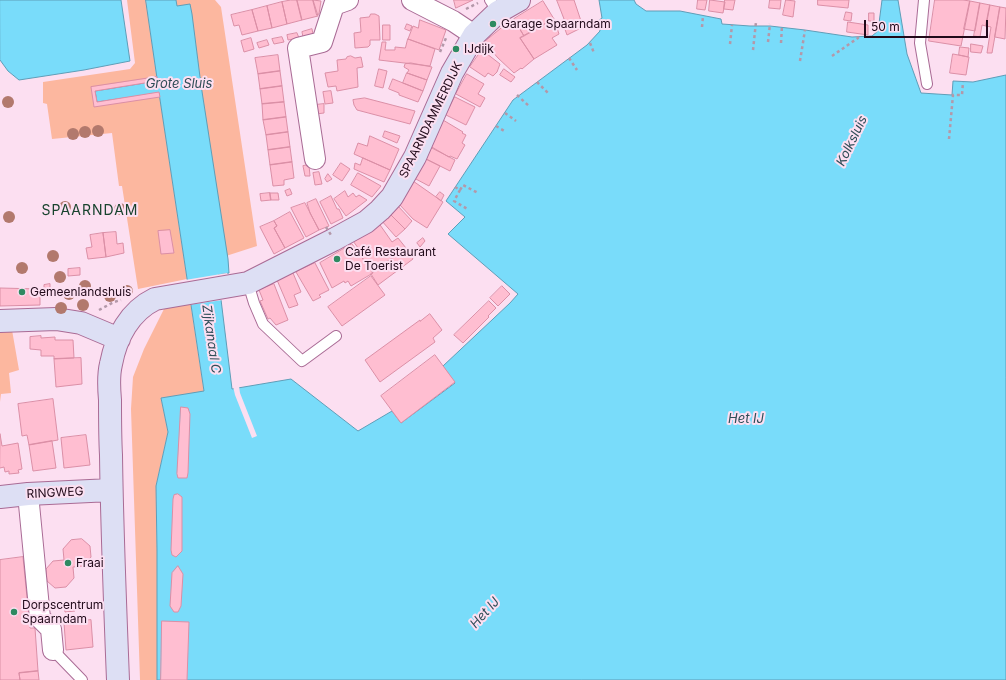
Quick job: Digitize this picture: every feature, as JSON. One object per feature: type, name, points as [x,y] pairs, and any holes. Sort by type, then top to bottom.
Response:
[{"type":"street","points":[[315,159],[298,48],[322,42],[334,5],[348,0]]},
{"type":"street","points":[[412,0],[453,20],[474,35],[494,6],[519,0]]},
{"type":"street","name":"SPAARNDAMMERDIJK","points":[[119,339],[137,310],[155,299],[239,285],[308,254],[366,222],[392,197],[415,157],[452,73],[474,35]]},
{"type":"street","points":[[0,321],[56,319],[81,323],[119,339],[110,366],[109,390],[118,680]]},
{"type":"street","name":"RINGWEG","points":[[0,497],[28,494],[111,490]]},
{"type":"street","points":[[28,494],[40,618],[51,629],[54,641]]},
{"type":"lane","points":[[924,0],[920,43],[927,84]]},
{"type":"lane","points":[[239,285],[254,303],[263,324],[302,361],[336,336]]},
{"type":"lane","points":[[54,641],[82,680]]},
{"type":"path","points":[[702,27],[703,16]]},
{"type":"path","points":[[438,57],[453,20]]},
{"type":"path","points":[[753,50],[756,22]]},
{"type":"path","points":[[768,42],[770,24]]},
{"type":"path","points":[[730,44],[732,25]]},
{"type":"path","points":[[781,43],[782,26]]},
{"type":"path","points":[[800,61],[805,30]]},
{"type":"path","points":[[832,56],[858,38],[858,36]]},
{"type":"path","points":[[590,42],[594,53]]},
{"type":"path","points":[[568,58],[577,70]]},
{"type":"path","points":[[537,82],[548,93]]},
{"type":"path","points":[[949,139],[953,95],[962,95],[963,82]]},
{"type":"path","points":[[516,95],[530,107]]},
{"type":"path","points":[[505,113],[516,121]]},
{"type":"path","points":[[496,126],[506,132]]},
{"type":"path","points":[[469,210],[454,202],[460,190],[463,185],[478,193]]},
{"type":"path","points":[[455,187],[460,190]]},
{"type":"path","points":[[326,227],[331,235]]},
{"type":"path","points":[[325,231],[330,227]]},
{"type":"shaded area","points":[[127,0],[146,0],[157,81],[96,91],[97,102],[159,92],[187,279],[138,289],[122,186],[119,186],[112,133],[52,139],[47,104],[43,103],[43,82],[130,69],[135,63]]},
{"type":"shaded area","points":[[176,0],[215,0],[221,7],[257,246],[226,256],[201,85],[203,84],[200,76],[191,14],[177,6]]},
{"type":"shaded area","points":[[190,300],[204,392],[161,398],[168,432],[156,486],[157,680],[140,680],[131,409],[133,377],[144,349],[165,307]]},
{"type":"shaded area","points":[[0,330],[12,330],[19,370],[9,373],[11,393],[1,394],[0,402]]},
{"type":"water","points":[[0,0],[121,0],[130,61],[19,80],[8,71],[0,60]]},
{"type":"water","name":"Het IJ","points":[[146,0],[176,0],[177,6],[190,4],[200,77],[201,79],[203,78],[204,84],[201,85],[228,259],[229,273],[218,275],[232,389],[291,379],[358,431],[392,411],[401,423],[455,383],[443,366],[518,294],[448,234],[465,217],[446,201],[513,100],[587,45],[600,31],[598,21],[602,18],[599,0],[634,0],[636,4],[646,11],[680,11],[721,19],[722,24],[770,26],[852,37],[872,36],[878,31],[882,0],[898,0],[907,54],[921,93],[952,95],[953,81],[973,82],[1006,75],[1006,680],[157,680],[156,486],[168,432],[161,398],[204,391],[159,93],[97,102],[95,91],[157,81]]},
{"type":"pier","points":[[227,273],[228,275],[220,277],[223,300],[188,305],[185,280]]},
{"type":"pier","points":[[239,386],[240,393],[257,436],[252,438],[233,387]]},
{"type":"building","points":[[297,0],[302,20],[287,24],[282,2]]},
{"type":"building","points":[[297,0],[313,0],[318,16],[302,20]]},
{"type":"building","points":[[313,0],[321,1],[319,14],[317,15]]},
{"type":"building","points":[[454,0],[473,0],[456,8]]},
{"type":"building","points":[[557,0],[574,0],[583,27],[567,35],[562,21],[564,20]]},
{"type":"building","points":[[698,0],[707,0],[705,10],[697,9]]},
{"type":"building","points":[[710,0],[725,2],[723,13],[709,11]]},
{"type":"building","points":[[725,0],[735,0],[733,10],[724,9]]},
{"type":"building","points":[[770,0],[781,0],[780,9],[769,8]]},
{"type":"building","points":[[786,0],[795,1],[793,17],[783,15]]},
{"type":"building","points":[[818,0],[849,0],[848,8],[818,5]]},
{"type":"building","points":[[935,0],[970,1],[961,46],[929,41]]},
{"type":"building","points":[[543,1],[554,19],[524,36],[514,19]]},
{"type":"building","points":[[970,1],[980,3],[975,31],[964,29]]},
{"type":"building","points":[[282,2],[287,24],[272,28],[267,6]]},
{"type":"building","points":[[980,3],[990,5],[986,26],[982,25],[980,37],[974,36]]},
{"type":"building","points":[[990,5],[1000,7],[992,53],[987,53],[991,27],[986,26]]},
{"type":"building","points":[[267,6],[272,28],[258,31],[252,10]]},
{"type":"building","points":[[1000,7],[1006,8],[1005,39],[995,37]]},
{"type":"building","points":[[252,10],[258,31],[242,35],[239,25],[234,26],[231,15]]},
{"type":"building","points":[[846,12],[852,13],[851,21],[844,20]]},
{"type":"building","points":[[869,13],[874,13],[874,21],[869,21]]},
{"type":"building","points":[[371,14],[379,16],[380,40],[370,40],[370,45],[368,47],[355,48],[354,33],[361,32],[360,18],[369,17]]},
{"type":"building","points":[[554,19],[559,34],[552,38],[557,45],[534,59],[520,38]]},
{"type":"building","points":[[420,20],[446,30],[439,50],[408,39],[413,26],[418,28]]},
{"type":"building","points":[[514,20],[524,36],[520,38],[534,59],[522,69],[521,68],[514,73],[484,42],[506,24]]},
{"type":"building","points":[[848,22],[868,25],[868,35],[847,32]]},
{"type":"building","points":[[407,24],[412,26],[410,31],[405,29]]},
{"type":"building","points":[[383,25],[390,25],[390,40],[383,40]]},
{"type":"building","points":[[312,29],[313,34],[303,37],[302,32]]},
{"type":"building","points":[[297,33],[299,38],[288,40],[287,35]]},
{"type":"building","points":[[282,37],[284,42],[274,44],[272,39]]},
{"type":"building","points":[[251,38],[254,49],[244,52],[241,41]]},
{"type":"building","points":[[408,39],[435,49],[430,66],[379,60],[382,42],[386,42],[385,50],[395,50],[395,47],[405,48]]},
{"type":"building","points":[[267,40],[269,45],[259,48],[257,43]]},
{"type":"building","points":[[971,44],[983,46],[981,53],[971,52]]},
{"type":"building","points":[[960,47],[969,48],[968,57],[959,55]]},
{"type":"building","points":[[482,50],[500,64],[497,72],[493,76],[488,73],[485,77],[470,67]]},
{"type":"building","points":[[953,54],[969,57],[966,75],[950,73]]},
{"type":"building","points":[[278,55],[280,71],[258,74],[255,58]]},
{"type":"building","points":[[351,56],[355,58],[361,57],[363,67],[357,68],[358,87],[337,91],[336,86],[328,87],[325,73],[338,71],[337,60],[346,59],[347,57]]},
{"type":"building","points":[[411,63],[432,67],[427,80],[407,73],[409,70],[404,67],[405,64]]},
{"type":"building","points":[[379,69],[387,71],[383,88],[375,86]]},
{"type":"building","points":[[504,69],[515,77],[511,82],[500,75]]},
{"type":"building","points":[[280,71],[282,86],[260,89],[258,74]]},
{"type":"building","points":[[407,73],[427,80],[423,91],[403,83]]},
{"type":"building","points":[[467,74],[484,84],[478,94],[485,98],[480,107],[456,94]]},
{"type":"building","points":[[157,77],[157,81],[95,91],[97,102],[159,92],[160,97],[94,107],[91,87]]},
{"type":"building","points":[[393,79],[423,91],[418,102],[399,95],[399,93],[389,89]]},
{"type":"building","points":[[282,86],[284,102],[262,104],[260,89]]},
{"type":"building","points":[[331,91],[333,103],[325,104],[323,92]]},
{"type":"building","points":[[455,97],[475,107],[466,125],[446,115]]},
{"type":"building","points":[[365,98],[415,111],[410,124],[357,110],[353,100]]},
{"type":"building","points":[[284,102],[286,117],[263,120],[262,104]]},
{"type":"building","points":[[324,104],[324,113],[316,114],[315,105]]},
{"type":"building","points":[[286,117],[288,132],[266,135],[263,120]]},
{"type":"building","points":[[443,120],[466,135],[462,143],[465,145],[457,159],[450,156],[449,157],[430,146]]},
{"type":"building","points":[[385,131],[400,136],[397,143],[383,137]]},
{"type":"building","points":[[288,132],[290,147],[268,150],[266,135]]},
{"type":"building","points":[[370,136],[399,149],[390,170],[354,154],[358,143],[367,146]]},
{"type":"building","points":[[290,147],[292,162],[270,165],[268,150]]},
{"type":"building","points":[[430,147],[455,160],[450,171],[424,158]]},
{"type":"building","points":[[363,158],[390,170],[384,182],[354,169],[355,163],[360,165]]},
{"type":"building","points":[[424,158],[440,166],[429,186],[414,178]]},
{"type":"building","points":[[292,162],[294,178],[284,180],[284,185],[273,186],[270,165]]},
{"type":"building","points":[[341,163],[350,169],[342,181],[333,175]]},
{"type":"building","points":[[309,165],[310,176],[305,176],[303,166]]},
{"type":"building","points":[[319,172],[322,184],[315,185],[313,173]]},
{"type":"building","points":[[358,173],[381,186],[372,197],[351,185]]},
{"type":"building","points":[[328,174],[332,179],[327,182],[325,179]]},
{"type":"building","points":[[413,181],[443,202],[427,228],[413,219],[399,204]]},
{"type":"building","points":[[290,189],[292,194],[287,196],[285,191]]},
{"type":"building","points":[[345,191],[348,197],[353,193],[356,197],[359,195],[367,200],[346,216],[334,199]]},
{"type":"building","points":[[440,192],[444,195],[441,201],[436,197]]},
{"type":"building","points":[[270,193],[271,200],[261,201],[260,194]]},
{"type":"building","points":[[270,193],[278,193],[279,200],[271,200]]},
{"type":"building","points":[[331,196],[343,218],[331,224],[320,202]]},
{"type":"building","points":[[316,199],[329,226],[319,230],[310,213],[307,203]]},
{"type":"building","points":[[305,203],[319,230],[306,237],[291,208]]},
{"type":"building","points":[[397,205],[412,221],[405,229],[389,213]]},
{"type":"building","points":[[290,212],[304,238],[285,248],[274,228],[277,226],[274,221]]},
{"type":"building","points":[[389,213],[405,229],[396,237],[381,220]]},
{"type":"building","points":[[274,221],[277,226],[274,228],[285,248],[274,254],[260,227]]},
{"type":"building","points":[[378,222],[392,242],[398,238],[406,248],[373,272],[353,241]]},
{"type":"building","points":[[170,230],[174,253],[161,254],[158,231]]},
{"type":"building","points":[[116,232],[117,244],[123,243],[124,253],[106,257],[103,233]]},
{"type":"building","points":[[103,233],[106,257],[88,259],[86,248],[92,247],[90,235]]},
{"type":"building","points":[[423,238],[425,241],[420,247],[417,243]]},
{"type":"building","points":[[352,244],[373,273],[351,286],[348,281],[345,283],[344,281],[332,288],[320,263]]},
{"type":"building","points":[[406,248],[413,259],[378,285],[371,274]]},
{"type":"building","points":[[315,263],[329,290],[319,295],[321,297],[313,301],[296,272]]},
{"type":"building","points":[[80,268],[80,275],[68,276],[68,269]]},
{"type":"building","points":[[293,273],[301,292],[294,295],[298,305],[289,308],[277,280]]},
{"type":"building","points":[[371,276],[385,295],[342,326],[328,307]]},
{"type":"building","points":[[50,284],[50,288],[44,288],[44,285]]},
{"type":"building","points":[[274,284],[288,320],[276,325],[270,318],[268,319],[260,301],[263,300],[259,290]]},
{"type":"building","points":[[502,286],[510,294],[498,306],[490,298]]},
{"type":"building","name":"Gemeenlandshuis","points":[[0,288],[44,288],[44,295],[40,295],[40,305],[0,306]]},
{"type":"building","points":[[489,301],[496,308],[463,343],[454,335]]},
{"type":"building","points":[[430,314],[442,330],[433,338],[435,342],[380,382],[365,360]]},
{"type":"building","points":[[41,336],[41,338],[55,337],[55,340],[73,340],[74,358],[54,359],[54,356],[41,356],[41,350],[30,349],[30,337]]},
{"type":"building","points":[[435,355],[455,382],[401,423],[381,396]]},
{"type":"building","points":[[81,358],[82,384],[56,387],[54,359]]},
{"type":"building","points":[[53,399],[58,440],[29,445],[27,435],[22,436],[18,404]]},
{"type":"building","points":[[181,407],[188,408],[190,414],[187,478],[178,478],[177,474]]},
{"type":"building","points":[[0,434],[2,446],[18,443],[22,469],[18,470],[19,473],[9,474],[9,471],[5,472],[4,467],[0,468]]},
{"type":"building","points":[[86,435],[90,465],[64,468],[61,438]]},
{"type":"building","points":[[52,441],[56,468],[33,471],[29,445]]},
{"type":"building","points":[[178,494],[182,497],[182,551],[176,557],[172,555],[171,550],[173,499],[174,495]]},
{"type":"building","name":"Fraai","points":[[82,539],[90,546],[91,557],[84,566],[73,567],[74,578],[66,587],[55,588],[47,581],[46,569],[53,561],[64,560],[63,549],[71,540]]},
{"type":"building","name":"Dorpscentrum Spaarndam","points":[[23,557],[30,628],[35,628],[38,671],[19,673],[20,680],[0,680],[0,560]]},
{"type":"building","points":[[178,566],[183,574],[181,606],[178,612],[174,612],[170,606],[172,573]]},
{"type":"building","points":[[75,604],[75,611],[65,612],[64,605]]},
{"type":"building","points":[[91,620],[93,647],[66,650],[64,623]]},
{"type":"building","points":[[162,621],[189,622],[187,680],[161,680]]},
{"type":"building","points":[[38,671],[39,680],[20,680],[19,673]]},
{"type":"place","name":"Garage Spaarndam","points":[[493,24]]},
{"type":"place","name":"IJdijk","points":[[456,49]]},
{"type":"place","name":"Café Restaurant De Toerist","points":[[337,259]]},
{"type":"place","name":"Gemeenlandshuis","points":[[22,292]]},
{"type":"place","name":"Fraai","points":[[68,563]]},
{"type":"place","name":"Dorpscentrum Spaarndam","points":[[14,612]]},
{"type":"district","name":"SPAARNDAM","points":[[90,211]]},
{"type":"water label","name":"Grote Sluis","points":[[179,84]]},
{"type":"water label","name":"Kolksluis","points":[[852,141]]},
{"type":"water label","name":"Zijkanaal C","points":[[211,339]]}]
